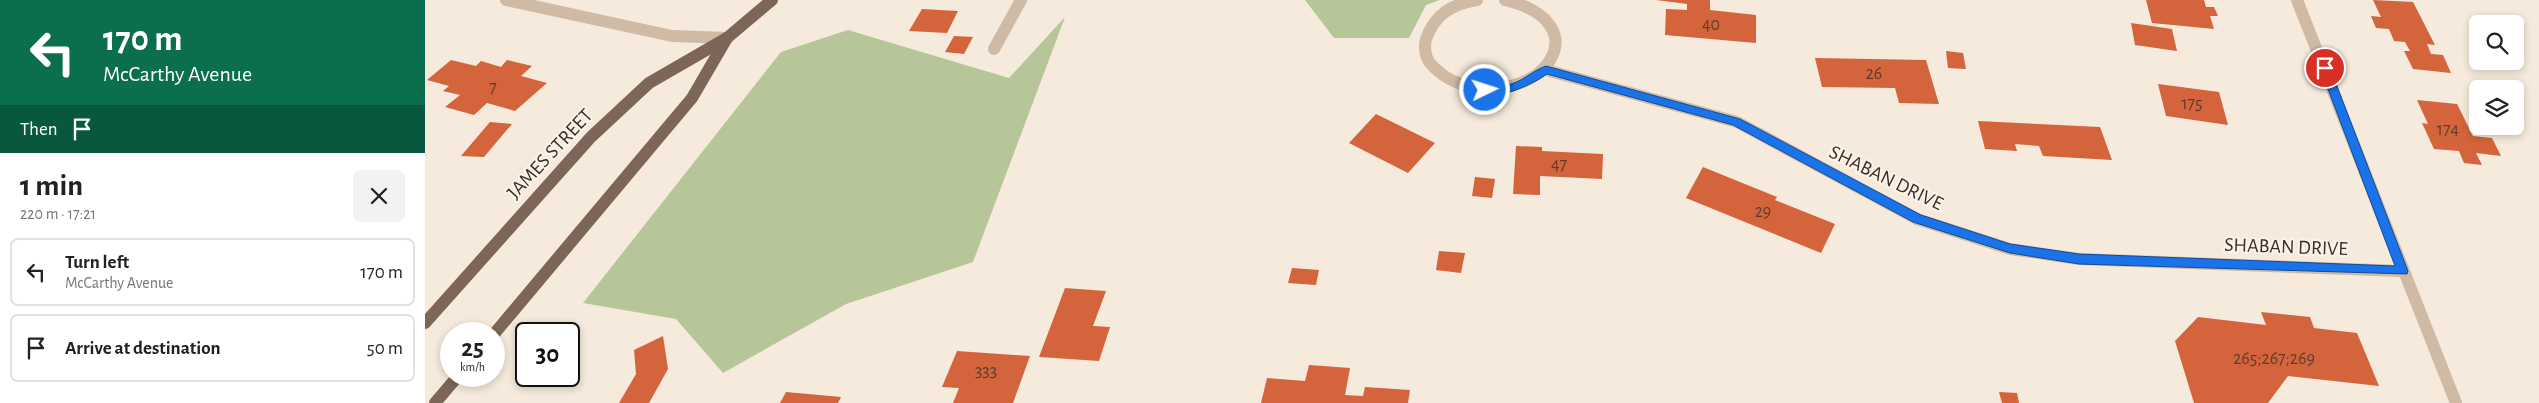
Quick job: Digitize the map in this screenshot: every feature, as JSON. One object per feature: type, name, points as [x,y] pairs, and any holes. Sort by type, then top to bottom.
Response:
[{"type":"main road","name":"JAMES STREET","points":[[425,323],[591,137],[649,83],[727,38],[772,0]]},
{"type":"main road","name":"JAMES STREET","points":[[504,322],[692,98],[727,38]]},
{"type":"main road","points":[[435,403],[449,387]]},
{"type":"street","points":[[506,0],[672,36],[727,38]]},
{"type":"street","points":[[994,49],[1021,0]]},
{"type":"street","points":[[1477,0],[1450,8],[1436,18],[1427,31],[1424,47],[1430,62],[1443,76],[1461,86],[1485,90],[1508,89],[1529,82],[1546,70],[1554,57],[1557,42],[1552,28],[1542,16],[1527,6],[1505,0]]},
{"type":"street","points":[[2297,0],[2456,403]]},
{"type":"street","name":"SHABAN DRIVE","points":[[1546,70],[1737,122],[1917,219],[2010,249],[2079,259],[2403,271]]},
{"type":"green space","points":[[1305,0],[1440,0],[1426,5],[1409,38],[1334,38]]},
{"type":"green space","points":[[1065,17],[973,262],[846,304],[723,373],[676,319],[583,303],[781,52],[848,30],[1009,78]]},
{"type":"building","points":[[1656,0],[1710,0],[1710,10],[1756,15],[1756,43],[1665,35],[1666,9],[1687,10],[1687,4]]},
{"type":"building","points":[[2146,0],[2204,0],[2206,7],[2214,7],[2218,16],[2210,16],[2214,29],[2152,23]]},
{"type":"building","points":[[2373,0],[2413,2],[2435,45],[2427,44],[2431,54],[2443,55],[2451,73],[2413,69],[2404,51],[2410,51],[2405,42],[2394,41],[2389,29],[2376,28],[2371,16],[2381,17]]},
{"type":"building","points":[[922,9],[958,11],[947,33],[909,31]]},
{"type":"building","points":[[2131,23],[2172,29],[2177,51],[2135,45]]},
{"type":"building","points":[[954,36],[973,37],[964,54],[945,52]]},
{"type":"building","points":[[1946,51],[1963,53],[1966,69],[1948,68]]},
{"type":"building","points":[[1815,58],[1926,60],[1939,104],[1899,103],[1895,88],[1822,87]]},
{"type":"building","points":[[451,60],[476,66],[481,61],[501,67],[507,60],[532,66],[521,76],[547,83],[515,111],[487,103],[474,115],[445,107],[460,95],[443,91],[449,86],[427,80]]},
{"type":"building","points":[[2158,84],[2219,92],[2228,125],[2166,116]]},
{"type":"building","points":[[2417,100],[2457,104],[2469,128],[2469,135],[2492,138],[2501,156],[2476,153],[2482,165],[2464,163],[2459,151],[2434,149],[2422,123],[2428,124]]},
{"type":"building","points":[[1376,114],[1435,143],[1408,173],[1349,143]]},
{"type":"building","points":[[1978,121],[2100,127],[2112,160],[2043,156],[2039,146],[2015,144],[2017,151],[1985,149]]},
{"type":"building","points":[[490,122],[512,124],[484,157],[461,156]]},
{"type":"building","points":[[1516,146],[1542,147],[1542,151],[1603,154],[1602,179],[1540,176],[1540,195],[1513,194]]},
{"type":"building","points":[[1703,167],[1777,197],[1775,200],[1835,224],[1821,253],[1686,198]]},
{"type":"building","points":[[1475,177],[1495,179],[1492,198],[1472,196]]},
{"type":"building","points":[[1439,251],[1465,253],[1461,273],[1436,270]]},
{"type":"building","points":[[1292,268],[1319,270],[1316,285],[1288,283]]},
{"type":"building","points":[[1065,288],[1106,291],[1093,326],[1110,327],[1099,361],[1039,357]]},
{"type":"building","points":[[2261,312],[2310,317],[2314,328],[2357,333],[2379,386],[2288,376],[2268,403],[2194,403],[2175,341],[2198,317],[2266,325]]},
{"type":"building","points":[[663,336],[668,369],[649,403],[619,403],[636,374],[634,350]]},
{"type":"building","points":[[957,351],[1030,356],[1013,403],[953,403],[959,388],[942,387]]},
{"type":"building","points":[[1309,365],[1350,368],[1345,395],[1363,396],[1365,387],[1410,390],[1408,403],[1261,403],[1267,378],[1305,381]]},
{"type":"building","points":[[786,392],[841,397],[838,403],[780,403]]},
{"type":"building","points":[[1999,392],[2017,393],[2019,403],[2002,403]]},
{"type":"route","points":[[1485,90],[1508,89],[1529,82],[1546,70],[1737,122],[1917,219],[2010,249],[2079,259],[2403,271],[2325,68]]}]
